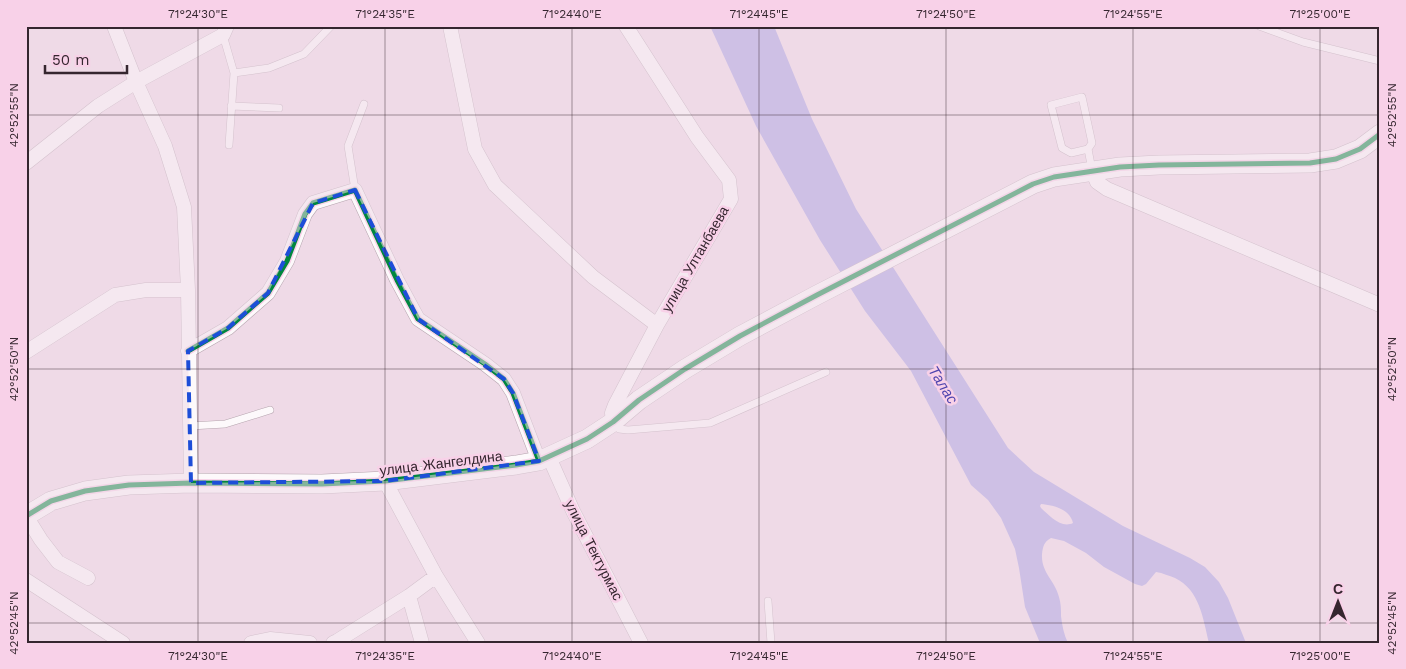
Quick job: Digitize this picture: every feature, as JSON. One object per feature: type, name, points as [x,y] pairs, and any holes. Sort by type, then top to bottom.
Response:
[{"type":"street","points":[[114,26],[136,82],[165,146],[184,207],[188,290],[191,483]]},
{"type":"street","points":[[450,26],[475,149],[495,185],[593,277],[657,325]]},
{"type":"street","name":"улица Ултанбаева","points":[[613,422],[612,413],[614,405],[657,325],[731,199],[730,180],[697,137],[626,26]]},
{"type":"street","points":[[26,163],[98,106],[225,31]]},
{"type":"street","name":"улица Жангелдина","points":[[26,516],[51,501],[85,491],[129,485],[191,483],[322,484],[385,481],[516,466],[544,459],[587,439],[613,422],[639,400],[685,369],[740,336],[1033,184],[1054,177],[1120,167],[1310,163],[1336,159],[1360,149],[1380,134]]},
{"type":"street","points":[[1092,170],[1097,182],[1107,189],[1380,306]]},
{"type":"street","points":[[188,351],[228,328],[268,292],[286,261],[305,214],[313,203],[354,190]]},
{"type":"street","name":"улица Тектурмас","points":[[354,190],[418,319],[485,364],[504,379],[514,393],[544,459],[641,643]]},
{"type":"street","points":[[26,352],[114,295],[146,290],[188,290]]},
{"type":"street","points":[[385,481],[436,576],[478,643]]},
{"type":"street","points":[[26,516],[58,562],[88,578]]},
{"type":"street","points":[[333,643],[409,596],[436,576]]},
{"type":"street","points":[[26,580],[122,643]]},
{"type":"street","points":[[409,596],[422,643]]},
{"type":"street","points":[[251,643],[270,639],[310,643]]},
{"type":"lane","points":[[234,72],[269,68],[304,54],[331,26]]},
{"type":"lane","points":[[1259,26],[1303,42],[1380,61]]},
{"type":"lane","points":[[225,31],[234,72],[229,145]]},
{"type":"lane","points":[[1088,149],[1071,153],[1062,148],[1051,105],[1082,97],[1092,143],[1088,149],[1092,170]]},
{"type":"lane","points":[[354,190],[348,146],[364,104]]},
{"type":"lane","points":[[231,106],[279,108]]},
{"type":"lane","points":[[613,422],[619,429],[628,430],[710,423],[826,372]]},
{"type":"lane","points":[[189,426],[225,424],[270,410]]},
{"type":"lane","points":[[768,601],[771,643]]},
{"type":"highlighted area","points":[[355,190],[418,319],[504,379],[513,393],[539,461],[385,481],[191,483],[188,351],[228,328],[268,293],[313,203]]},
{"type":"water","name":"Талас","points":[[710,26],[774,26],[812,119],[856,209],[1008,448],[1034,472],[1123,526],[1205,567],[1219,582],[1228,598],[1246,643],[1209,643],[1202,615],[1195,598],[1183,583],[1175,578],[1156,572],[1146,584],[1142,586],[1135,584],[1104,567],[1086,553],[1064,541],[1051,538],[1043,546],[1042,561],[1059,597],[1065,637],[1068,643],[1040,643],[1025,607],[1015,549],[1001,518],[988,500],[971,485],[911,371],[865,311],[820,240],[756,126]],"holes":[[[1041,504],[1065,511],[1073,523],[1060,523],[1041,508]]]},
{"type":"cycle path","points":[[26,516],[51,501],[85,491],[129,485],[191,483],[322,484],[385,481],[539,461],[587,439],[613,422],[639,400],[685,369],[740,336],[1033,184],[1054,177],[1120,167],[1310,163],[1336,159],[1360,149],[1380,134]]},
{"type":"cycle path","points":[[188,351],[228,328],[268,293],[287,261],[305,214],[313,203],[355,190],[397,280],[418,319],[504,379],[513,393],[539,461]]}]
